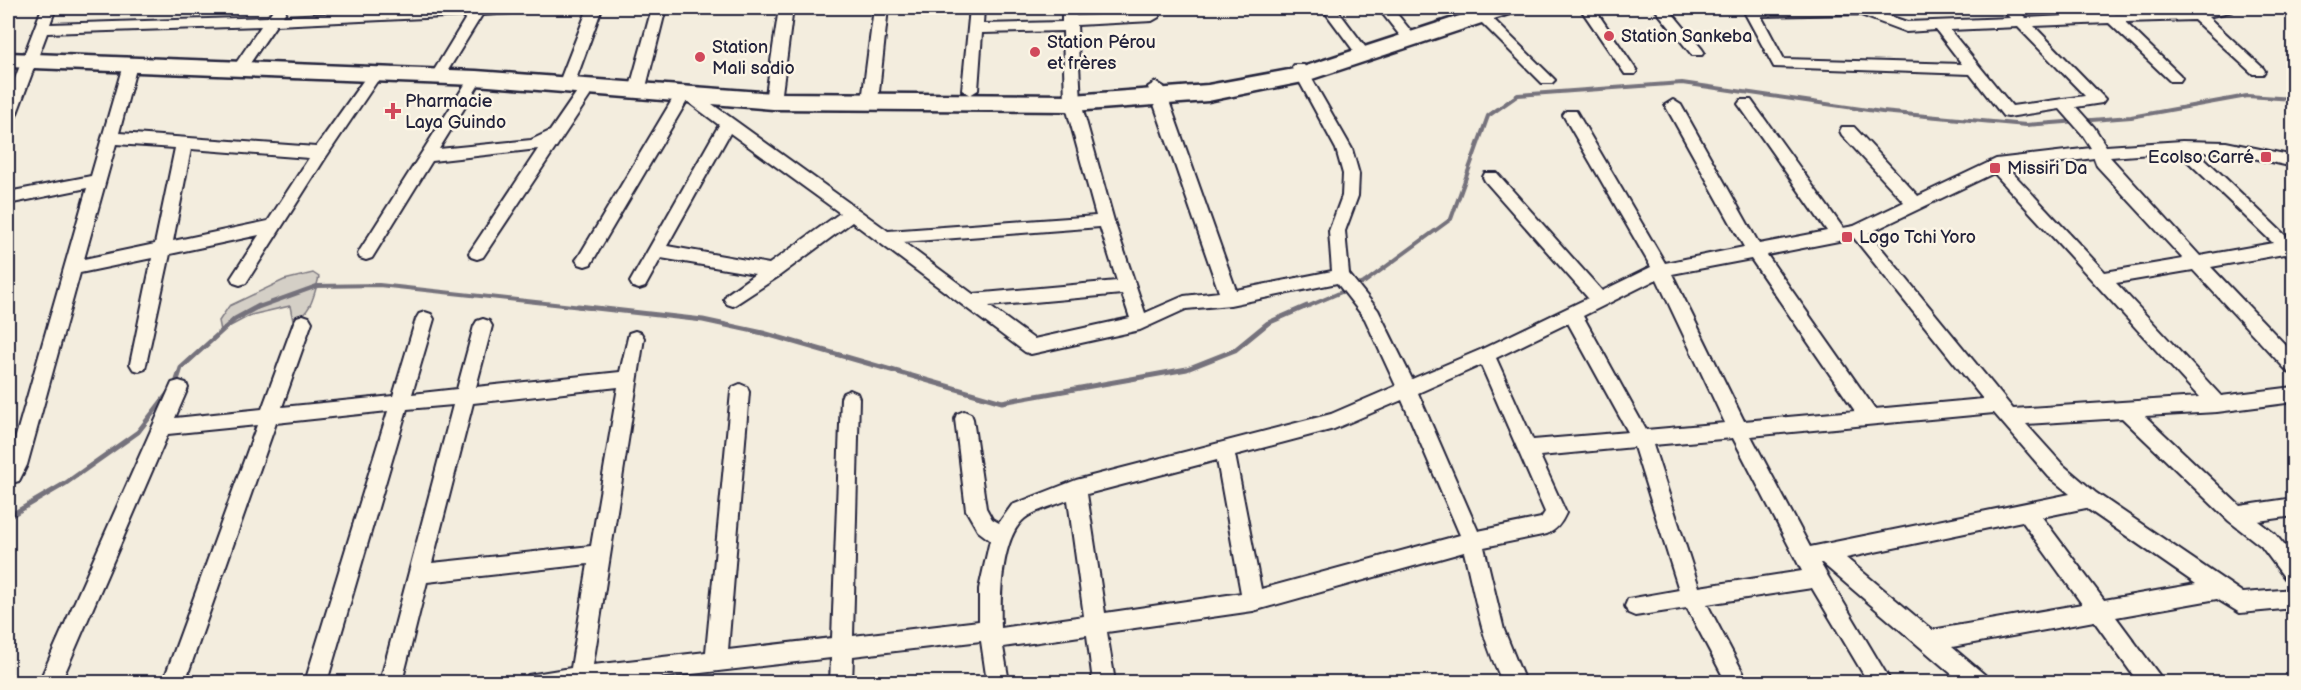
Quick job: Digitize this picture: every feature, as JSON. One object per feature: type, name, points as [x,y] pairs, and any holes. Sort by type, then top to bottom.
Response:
[{"type":"main road","points":[[18,60],[476,78],[686,95],[1073,97],[1158,92],[1208,93],[1301,71],[1408,36],[1477,10],[1504,8]]},
{"type":"main road","points":[[871,96],[970,90],[1073,97]]},
{"type":"street","points":[[8,116],[18,60],[41,29],[49,8]]},
{"type":"street","points":[[239,69],[281,8]]},
{"type":"street","points":[[41,29],[273,21],[528,8]]},
{"type":"street","points":[[477,253],[556,135],[577,86],[595,8]]},
{"type":"street","points":[[637,91],[659,8]]},
{"type":"street","points":[[773,96],[786,8]]},
{"type":"street","points":[[871,96],[881,8]]},
{"type":"street","points":[[970,90],[977,8]]},
{"type":"street","points":[[975,29],[1069,18],[1152,17],[1152,8]]},
{"type":"street","points":[[1329,8],[1361,52]]},
{"type":"street","points":[[1385,8],[1408,36]]},
{"type":"street","points":[[1587,8],[1630,71]]},
{"type":"street","points":[[1661,8],[1697,52]]},
{"type":"street","points":[[1939,25],[2008,112],[2066,107],[2097,99],[2008,8]]},
{"type":"street","points":[[1974,69],[1779,64],[1751,10],[1859,10],[1906,27],[2022,22],[2107,13],[2228,8]]},
{"type":"street","points":[[437,76],[478,10]]},
{"type":"street","points":[[1477,10],[1546,80]]},
{"type":"street","points":[[2193,11],[2258,71]]},
{"type":"street","points":[[2107,13],[2175,78]]},
{"type":"street","points":[[1069,18],[1073,97],[1106,221],[1140,323]]},
{"type":"street","points":[[8,476],[12,475],[17,465],[130,65]]},
{"type":"street","points":[[1301,71],[1344,149],[1351,174],[1350,196],[1337,231],[1341,276],[1372,315],[1408,391],[1472,541],[1493,630],[1504,663],[1514,682]]},
{"type":"street","points":[[240,278],[320,153],[375,74]]},
{"type":"street","points":[[366,254],[476,78]]},
{"type":"street","points":[[1158,92],[1230,298]]},
{"type":"street","points":[[585,260],[686,95],[885,237],[1031,347],[1140,323],[1184,303],[1230,298],[1341,276]]},
{"type":"street","points":[[1746,104],[1839,236]]},
{"type":"street","points":[[1673,105],[1755,250],[1870,417]]},
{"type":"street","points":[[2066,107],[2092,137],[2102,152],[2103,162],[2294,367]]},
{"type":"street","points":[[1571,115],[1661,270],[1738,429],[1805,557],[1880,682]]},
{"type":"street","points":[[639,282],[728,123]]},
{"type":"street","points":[[1848,131],[1916,204]]},
{"type":"street","points":[[428,156],[534,145],[556,135]]},
{"type":"street","points":[[109,138],[320,153]]},
{"type":"street","points":[[139,364],[184,144]]},
{"type":"street","points":[[2182,146],[2291,249]]},
{"type":"street","points":[[998,682],[991,634],[989,589],[1001,536],[1019,511],[1076,488],[1334,421],[1408,391],[1486,355],[1599,298],[1661,270],[1858,231],[1996,165],[2102,152],[2182,146],[2226,147],[2294,162]]},
{"type":"street","points":[[1996,165],[2217,404]]},
{"type":"street","points":[[1491,177],[1599,298]]},
{"type":"street","points":[[8,198],[97,180]]},
{"type":"street","points":[[733,299],[852,213]]},
{"type":"street","points":[[885,237],[1106,221]]},
{"type":"street","points":[[72,268],[273,226]]},
{"type":"street","points":[[1858,231],[2003,411],[2056,471],[2088,499],[2240,603],[2294,598]]},
{"type":"street","points":[[2101,279],[2196,262],[2291,249]]},
{"type":"street","points":[[657,251],[773,271]]},
{"type":"street","points":[[969,301],[1128,287]]},
{"type":"street","points":[[1572,313],[1641,438],[1692,597],[1737,682]]},
{"type":"street","points":[[316,682],[425,319]]},
{"type":"street","points":[[174,682],[303,322]]},
{"type":"street","points":[[391,682],[483,326]]},
{"type":"street","points":[[579,680],[635,338]]},
{"type":"street","points":[[536,682],[579,680],[842,647],[1095,624],[1253,601],[1472,541],[1547,525],[1556,513],[1486,355]]},
{"type":"street","points":[[162,428],[628,380]]},
{"type":"street","points":[[50,682],[179,388]]},
{"type":"street","points":[[716,662],[740,392]]},
{"type":"street","points":[[1528,449],[1870,417],[2003,411],[2126,410],[2217,404],[2294,394]]},
{"type":"street","points":[[841,682],[850,398]]},
{"type":"street","points":[[2126,410],[2236,515],[2268,540],[2294,574]]},
{"type":"street","points":[[964,419],[976,510],[985,525],[1001,536]]},
{"type":"street","points":[[1224,448],[1253,601]]},
{"type":"street","points":[[1076,488],[1104,682]]},
{"type":"street","points":[[1805,557],[2088,499]]},
{"type":"street","points":[[2236,515],[2294,507]]},
{"type":"street","points":[[2026,512],[2151,682]]},
{"type":"street","points":[[1826,553],[1977,682]]},
{"type":"street","points":[[419,574],[600,554]]},
{"type":"street","points":[[1635,606],[1817,578]]},
{"type":"street","points":[[1929,641],[2221,590]]},
{"type":"shaded area","points":[[313,273],[319,277],[314,297],[299,318],[293,321],[290,306],[251,315],[221,331],[219,321],[229,306],[284,280]]},
{"type":"waterway","points":[[1304,308],[1365,282],[1451,219],[1488,116],[1518,95],[1682,83],[1882,112],[2026,125],[2131,117],[2247,96],[2294,99]]},
{"type":"waterway","points":[[256,308],[317,286],[379,285],[591,308]]},
{"type":"waterway","points":[[8,517],[66,483],[138,432],[176,383],[181,368],[235,319],[259,306]]},
{"type":"waterway","points":[[578,306],[703,320],[763,333],[1002,402],[1187,369],[1235,350],[1268,323],[1307,306]]},
{"type":"place","name":"Station Sankeba","points":[[1609,36]]},
{"type":"place","name":"Station Pérou et frères","points":[[1035,52]]},
{"type":"place","name":"Station Mali sadio","points":[[700,57]]},
{"type":"place","name":"Pharmacie Laya Guindo","points":[[393,111]]},
{"type":"place","name":"Ecolso Carré","points":[[2266,157]]},
{"type":"place","name":"Missiri Da","points":[[1995,168]]},
{"type":"place","name":"Logo Tchi Yoro","points":[[1847,237]]}]
